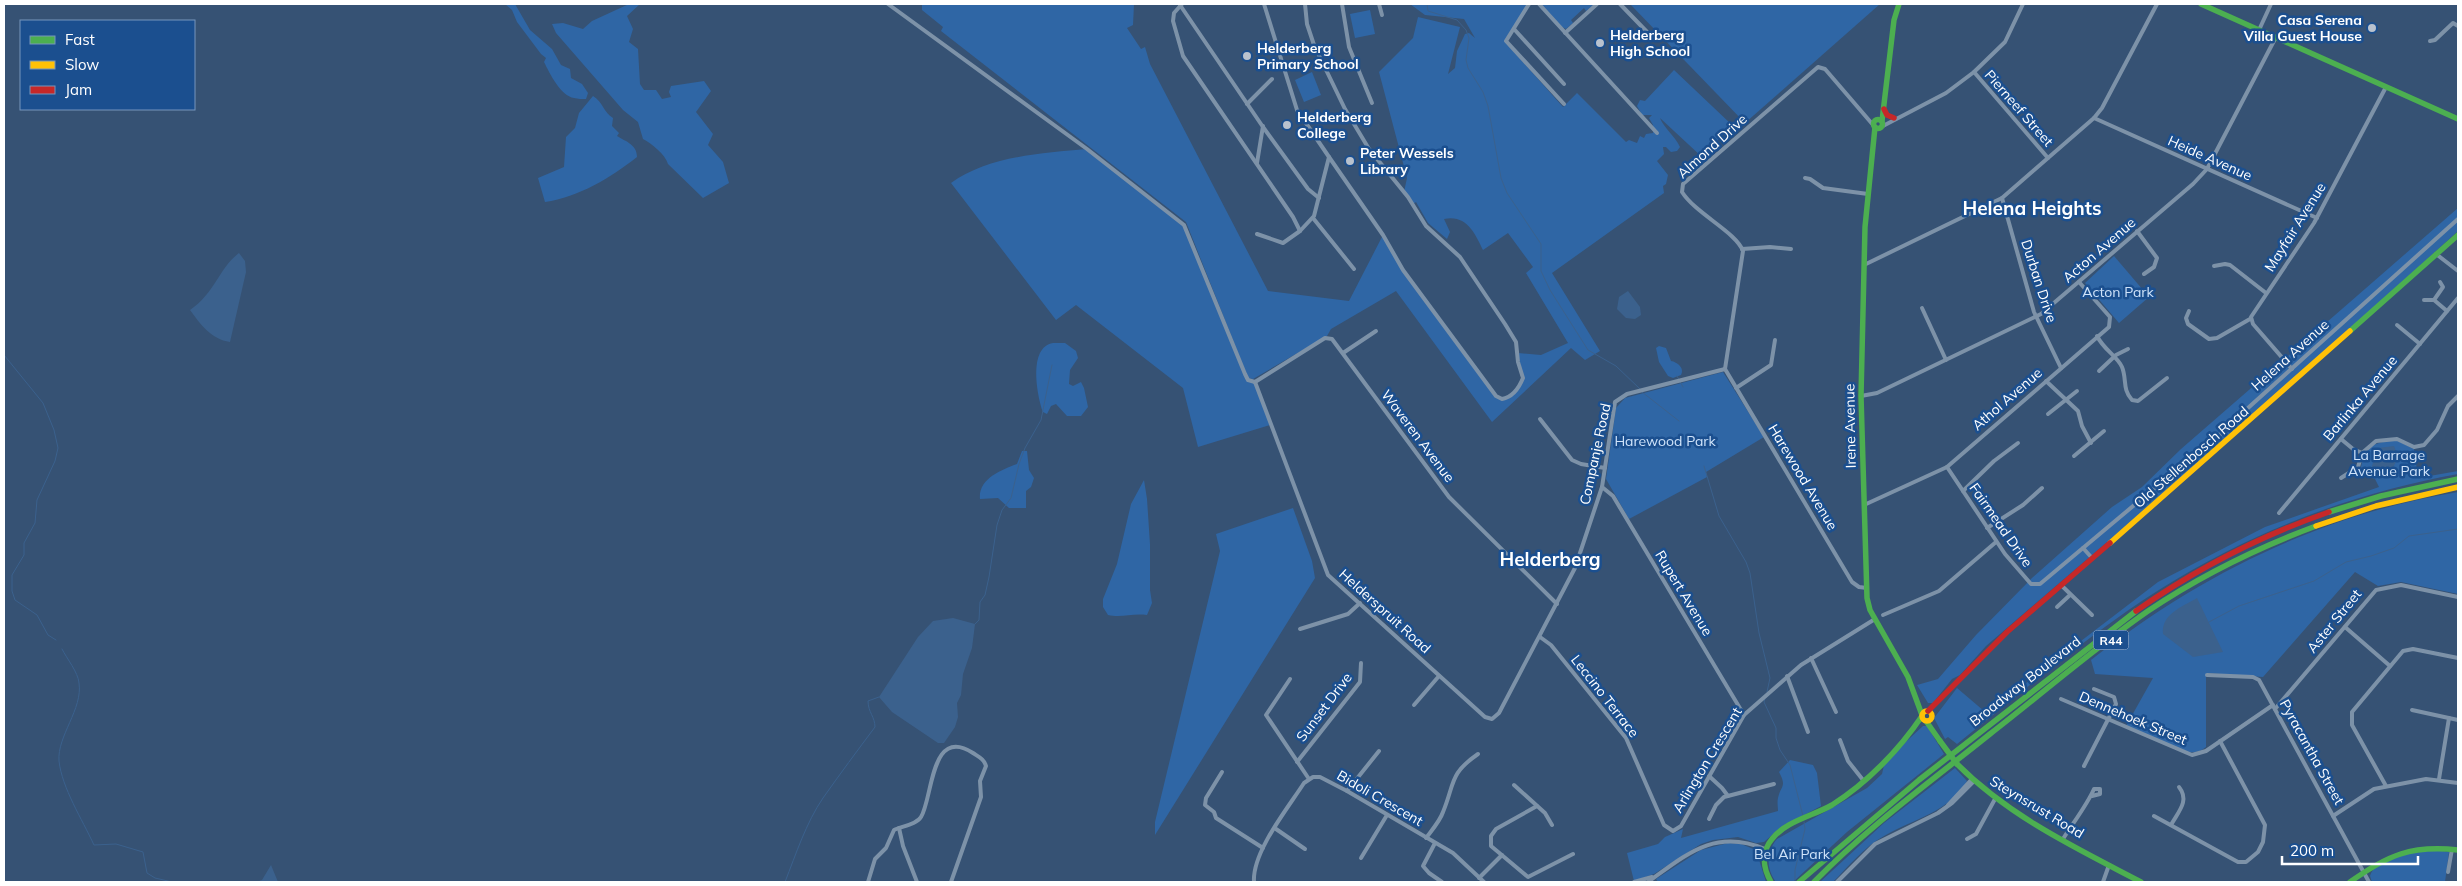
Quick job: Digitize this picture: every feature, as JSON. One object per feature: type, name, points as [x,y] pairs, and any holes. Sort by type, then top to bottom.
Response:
[{"type":"street","name":"Helderspruit Road","points":[[888,4],[1087,150],[1184,225],[1245,374],[1248,380],[1255,382],[1325,569],[1439,676],[1485,717],[1492,719]]},
{"type":"street","points":[[1300,231],[1183,56],[1174,23],[1176,10],[1181,4],[1247,104],[1308,189],[1319,198]]},
{"type":"street","points":[[1264,4],[1297,110],[1383,235],[1403,270],[1496,396],[1505,399],[1518,389],[1523,378],[1518,362],[1516,342],[1469,269],[1447,244],[1426,226],[1408,197],[1376,158],[1354,124],[1316,50],[1307,24],[1304,4]]},
{"type":"street","points":[[1342,4],[1349,47],[1372,102]]},
{"type":"street","points":[[1379,4],[1382,15]]},
{"type":"street","points":[[1529,4],[1514,29],[1506,38],[1506,42],[1564,104]]},
{"type":"street","points":[[1539,4],[1657,133]]},
{"type":"street","points":[[1565,33],[1598,4]]},
{"type":"street","points":[[1620,4],[1649,34]]},
{"type":"street","name":"Irene Avenue","points":[[1899,4],[1894,20],[1884,98],[1874,146],[1868,194],[1864,265],[1861,396],[1867,588],[1868,605],[1900,662],[1927,716]]},
{"type":"street","points":[[1878,124],[1896,118],[1946,93],[1974,72],[2005,42],[2023,4]]},
{"type":"street","points":[[1864,265],[2002,198],[2094,118],[2102,108],[2157,4]]},
{"type":"street","points":[[2201,4],[2458,119]]},
{"type":"street","points":[[2259,30],[2271,4]]},
{"type":"street","points":[[2430,41],[2435,40],[2453,23],[2458,26]]},
{"type":"street","points":[[1514,29],[1564,84]]},
{"type":"street","name":"Acton Avenue","points":[[1861,396],[1877,393],[2037,317],[2193,184],[2207,169],[2276,37]]},
{"type":"street","name":"Almond Drive","points":[[1742,249],[1738,242],[1693,206],[1682,192],[1683,184],[1818,67],[1825,69],[1865,114],[1878,124]]},
{"type":"street","name":"Pierneef Street","points":[[1974,72],[2048,158]]},
{"type":"street","points":[[1247,104],[1272,79]]},
{"type":"street","name":"Mayfair Avenue","points":[[2250,319],[2317,218],[2386,87]]},
{"type":"street","name":"Irene Avenue","points":[[1878,124],[1884,107],[1884,98]]},
{"type":"street","points":[[1884,107],[1886,114],[1896,118]]},
{"type":"street","name":"Heide Avenue","points":[[2094,118],[2317,218]]},
{"type":"street","points":[[1257,164],[1263,126]]},
{"type":"street","points":[[1257,234],[1280,243],[1300,231],[1313,218],[1329,157]]},
{"type":"street","points":[[1805,178],[1810,179],[1819,189],[1868,194]]},
{"type":"street","name":"Durban Drive","points":[[2002,198],[2037,317],[2061,368]]},
{"type":"street","points":[[1313,218],[1354,268]]},
{"type":"street","name":"Helena Avenue","points":[[2043,582],[2210,445],[2458,219]]},
{"type":"street","points":[[2450,226],[2458,235]]},
{"type":"street","points":[[2137,231],[2158,258],[2154,267],[2144,274]]},
{"type":"street","name":"Old Stellenbosch Road","points":[[1901,742],[2002,636],[2274,401],[2458,235]]},
{"type":"street","points":[[1725,369],[1743,258],[1742,249],[1770,247],[1791,249]]},
{"type":"street","points":[[2436,254],[2458,272]]},
{"type":"street","points":[[2214,266],[2230,265],[2266,293]]},
{"type":"street","name":"Athol Avenue","points":[[1864,505],[1947,466],[2109,327],[2111,319],[2079,282]]},
{"type":"street","points":[[2434,300],[2443,287],[2440,282]]},
{"type":"street","name":"Barlinka Avenue","points":[[2280,513],[2458,298]]},
{"type":"street","points":[[2424,300],[2434,300],[2448,311]]},
{"type":"street","points":[[1922,308],[1946,360]]},
{"type":"street","points":[[2189,311],[2186,318],[2188,324],[2209,339],[2216,338],[2250,319],[2292,369]]},
{"type":"street","points":[[2397,325],[2420,344]]},
{"type":"street","points":[[1343,353],[1376,331]]},
{"type":"street","points":[[2098,336],[2105,350],[2122,368],[2125,391],[2133,401],[2138,401],[2167,378]]},
{"type":"street","name":"Waveren Avenue","points":[[1255,382],[1327,338],[1333,340],[1449,497],[1557,604]]},
{"type":"street","points":[[1736,388],[1772,364],[1775,340]]},
{"type":"street","points":[[2316,347],[2325,356]]},
{"type":"street","points":[[2099,372],[2114,358],[2128,349]]},
{"type":"street","name":"Harewood Avenue","points":[[1725,369],[1852,582],[1859,587],[1867,588]]},
{"type":"street","name":"Companje Road","points":[[1492,719],[1499,713],[1575,568],[1602,486],[1614,406],[1618,399],[1627,394],[1725,369]]},
{"type":"street","points":[[2046,381],[2079,412],[2082,426],[2091,443]]},
{"type":"street","points":[[2048,414],[2077,391]]},
{"type":"street","points":[[2266,392],[2274,401]]},
{"type":"street","points":[[2341,478],[2358,467],[2362,453],[2370,444],[2380,440],[2400,439],[2416,447],[2424,445],[2437,430],[2448,406],[2458,396]]},
{"type":"street","points":[[1540,418],[1572,460],[1582,464],[1605,468]]},
{"type":"street","points":[[2074,456],[2104,431]]},
{"type":"street","points":[[2341,439],[2353,449],[2362,453]]},
{"type":"street","points":[[1963,491],[1994,460],[2018,443]]},
{"type":"street","name":"Fairmead Drive","points":[[1947,466],[1996,542],[2031,584],[2037,586],[2043,582]]},
{"type":"street","points":[[2170,476],[2178,485]]},
{"type":"street","name":"Broadway Boulevard","points":[[1799,882],[1879,811],[2098,639],[2173,586],[2234,552],[2327,512],[2391,493],[2458,479]]},
{"type":"street","name":"Rupert Avenue","points":[[1602,486],[1613,496],[1744,715]]},
{"type":"street","name":"Broadway Boulevard","points":[[1814,882],[1878,823],[2090,655],[2144,615],[2185,589],[2255,552],[2339,517],[2391,502],[2458,487]]},
{"type":"street","points":[[1988,528],[2023,505],[2042,488]]},
{"type":"street","points":[[1883,615],[1940,591],[1996,542]]},
{"type":"street","points":[[2083,548],[2092,558]]},
{"type":"street","points":[[2061,584],[2092,615]]},
{"type":"street","name":"Aster Street","points":[[2274,707],[2345,627],[2373,592],[2380,588],[2407,586],[2458,596]]},
{"type":"street","points":[[2057,607],[2070,595]]},
{"type":"street","points":[[1300,629],[1348,614],[1360,603]]},
{"type":"street","name":"Arlington Crescent","points":[[1668,829],[1675,830],[1680,827],[1744,715],[1787,676],[1811,658],[1875,619]]},
{"type":"street","points":[[2345,627],[2390,666]]},
{"type":"street","name":"Leccino Terrace","points":[[1540,637],[1551,645],[1626,738],[1664,825],[1668,829]]},
{"type":"street","points":[[2386,786],[2350,719],[2353,710],[2400,654],[2410,648],[2458,658]]},
{"type":"street","points":[[1811,658],[1836,712]]},
{"type":"street","name":"Sunset Drive","points":[[1296,762],[1358,685],[1361,678],[1361,663]]},
{"type":"street","name":"Pyracantha Street","points":[[2207,675],[2257,678],[2369,882]]},
{"type":"street","points":[[1414,706],[1439,676]]},
{"type":"street","points":[[1787,676],[1808,732]]},
{"type":"street","points":[[1254,882],[1255,868],[1263,848],[1309,779],[1266,715],[1290,679]]},
{"type":"street","points":[[2084,766],[2110,720],[2116,704],[2116,700],[2094,689]]},
{"type":"street","points":[[1917,697],[1926,706],[1934,707]]},
{"type":"street","name":"Irene Avenue","points":[[1917,697],[1920,707],[1927,716]]},
{"type":"street","name":"Dennehoek Street","points":[[2061,699],[2189,754],[2202,753],[2274,707]]},
{"type":"street","name":"Old Stellenbosch Road","points":[[1765,849],[1776,834],[1833,803],[1863,780],[1941,700]]},
{"type":"street","points":[[1908,734],[1917,719],[1920,707]]},
{"type":"street","points":[[2412,710],[2458,720]]},
{"type":"street","name":"Steynsrust Road","points":[[1927,716],[1940,741],[1971,780],[1995,799],[2141,882]]},
{"type":"street","points":[[2439,779],[2450,718]]},
{"type":"street","points":[[1840,740],[1848,761],[1863,780]]},
{"type":"street","points":[[2154,816],[2238,862],[2248,860],[2261,846],[2265,830],[2263,819],[2220,741]]},
{"type":"street","points":[[868,882],[877,856],[886,848],[893,831],[913,823],[922,816],[936,763],[951,748],[968,750],[983,760],[986,766],[980,781],[981,797],[951,882]]},
{"type":"street","points":[[1347,791],[1379,751]]},
{"type":"street","points":[[1426,838],[1443,814],[1454,777],[1465,764],[1478,754]]},
{"type":"street","points":[[1222,772],[1204,800],[1205,805],[1214,812],[1216,818],[1263,848]]},
{"type":"street","points":[[1709,776],[1728,796]]},
{"type":"street","name":"Bidoli Crescent","points":[[1309,779],[1323,778],[1347,791],[1458,857],[1484,882]]},
{"type":"street","points":[[2333,816],[2368,792],[2386,786],[2416,780],[2439,779],[2458,783]]},
{"type":"street","points":[[1837,882],[1875,844],[1938,814],[1947,807],[1971,780]]},
{"type":"street","points":[[1709,819],[1719,801],[1728,796],[1774,784]]},
{"type":"street","points":[[1514,785],[1537,806],[1552,825]]},
{"type":"street","points":[[2171,825],[2185,800],[2184,794],[2178,787]]},
{"type":"street","points":[[2063,839],[2081,808],[2092,796]]},
{"type":"street","points":[[1967,839],[1976,834],[1995,799]]},
{"type":"street","points":[[1537,806],[1494,832],[1490,844],[1528,877],[1573,854]]},
{"type":"street","points":[[1361,858],[1387,815]]},
{"type":"street","points":[[899,828],[903,846],[917,882]]},
{"type":"street","points":[[1276,829],[1305,849]]},
{"type":"street","points":[[1648,882],[1696,850],[1712,843],[1742,841],[1765,849],[1764,868],[1769,881]]},
{"type":"street","points":[[1435,843],[1423,866],[1442,882]]},
{"type":"street","points":[[2350,882],[2364,871],[2405,850],[2428,846],[2455,849],[2450,860],[2448,872]]},
{"type":"street","points":[[1479,878],[1502,855]]},
{"type":"street","points":[[2450,860],[2456,863]]},
{"type":"street","points":[[2103,882],[2109,865]]},
{"type":"street","points":[[1634,882],[1643,882],[1657,876]]},
{"type":"green space","points":[[505,4],[515,4],[530,30],[552,49],[561,65],[570,69],[571,78],[582,84],[588,93],[586,99],[577,99],[569,96],[560,89],[544,62],[546,58],[517,22],[512,10]]},
{"type":"green space","points":[[629,4],[640,4],[627,16],[633,29],[629,42],[638,49],[640,84],[644,90],[656,90],[662,99],[671,97],[669,92],[671,86],[704,81],[711,91],[696,112],[713,134],[708,145],[723,162],[729,183],[703,198],[668,164],[658,150],[643,139],[638,122],[623,110],[556,33],[552,24],[563,23],[583,29],[592,21]]},
{"type":"green space","points":[[922,4],[1134,4],[1133,25],[1127,28],[1141,49],[1145,47],[1150,64],[1268,291],[1349,301],[1383,235],[1403,270],[1499,398],[1512,395],[1523,378],[1518,353],[1541,355],[1568,343],[1526,273],[1533,267],[1508,233],[1483,250],[1469,226],[1458,219],[1452,218],[1444,219],[1450,232],[1447,239],[1428,223],[1416,202],[1413,204],[1404,192],[1407,178],[1379,72],[1413,38],[1418,17],[1460,27],[1448,74],[1455,68],[1457,51],[1465,34],[1469,33],[1475,38],[1464,19],[1425,15],[1410,4],[1528,4],[1505,42],[1563,107],[1577,93],[1626,142],[1629,140],[1637,143],[1640,136],[1644,138],[1646,134],[1653,133],[1653,125],[1649,118],[1652,115],[1642,115],[1637,106],[1640,100],[1645,101],[1674,70],[1732,125],[1702,157],[1660,118],[1680,147],[1677,151],[1671,152],[1666,147],[1663,147],[1664,154],[1657,161],[1668,175],[1666,184],[1663,186],[1664,193],[1552,273],[1600,351],[1585,360],[1571,348],[1492,422],[1396,291],[1331,329],[1327,336],[1253,379],[1248,378],[1186,222],[941,31],[943,27],[922,10]]},
{"type":"green space","points":[[1541,4],[1595,4],[1586,11],[1584,8],[1571,20],[1573,23],[1566,29]]},
{"type":"green space","points":[[1630,4],[1880,4],[1745,123]]},
{"type":"green space","points":[[1370,10],[1375,34],[1355,38],[1350,14]]},
{"type":"green space","points":[[1312,72],[1321,95],[1304,102],[1295,80]]},
{"type":"green space","points":[[593,96],[613,118],[612,126],[619,133],[617,136],[633,147],[637,157],[616,172],[582,191],[545,202],[538,178],[564,167],[566,137],[575,128],[579,113]]},
{"type":"green space","points":[[1087,149],[1184,225],[1248,380],[1255,382],[1270,425],[1198,447],[1183,388],[1076,305],[1056,320],[951,183],[966,174],[998,161],[1034,154]]},
{"type":"green space","points":[[2458,208],[2458,231],[2268,404],[1986,646],[1960,675],[1952,679],[1933,703],[1928,703],[1917,685],[1938,679],[1976,635],[2032,578],[2112,507],[2142,487],[2181,449]]},
{"type":"green space","name":"Acton Park","points":[[2114,256],[2149,297],[2119,323],[2085,283]]},
{"type":"green space","points":[[1053,343],[1065,343],[1076,351],[1078,358],[1070,370],[1069,384],[1073,386],[1081,382],[1084,388],[1088,407],[1081,416],[1067,416],[1056,404],[1051,406],[1047,414],[1043,412],[1037,384],[1037,362],[1045,346]]},
{"type":"green space","points":[[1659,346],[1666,348],[1671,361],[1680,366],[1682,370],[1681,375],[1673,378],[1668,376],[1659,362],[1656,348]]},
{"type":"green space","name":"Harewood Park","points":[[1723,372],[1764,437],[1706,472],[1707,477],[1629,519],[1606,479],[1616,408],[1625,398]]},
{"type":"green space","name":"La Barrage Avenue Park","points":[[2396,440],[2414,449],[2418,478],[2458,471],[2458,474],[2419,482],[2342,503],[2268,532],[2232,549],[2135,605],[2058,663],[1957,744],[1948,737],[1945,739],[1934,718],[1957,688],[1984,711],[2021,687],[2158,582],[2265,527],[2379,487],[2375,479],[2366,476],[2361,467],[2365,453],[2372,446]]},
{"type":"green space","points":[[1022,451],[1027,451],[1029,470],[1034,478],[1031,487],[1026,491],[1026,508],[1009,508],[998,498],[980,499],[980,492],[987,481],[998,472],[1017,464]]},
{"type":"green space","points":[[1144,480],[1150,544],[1150,590],[1152,603],[1147,615],[1108,615],[1103,607],[1103,599],[1117,564],[1131,504]]},
{"type":"green space","points":[[2458,492],[2458,594],[2401,582],[2378,586],[2355,572],[2263,677],[2206,673],[2206,747],[2204,749],[2197,752],[2186,752],[2126,726],[2153,678],[2095,674],[2091,660],[2133,629],[2219,575],[2264,552],[2358,516],[2407,502]]},
{"type":"green space","points":[[1293,508],[1312,561],[1315,578],[1155,835],[1155,822],[1220,551],[1216,534]]},
{"type":"green space","name":"Bel Air Park","points":[[1923,726],[1927,726],[1944,754],[1847,832],[1793,882],[1775,881],[1768,860],[1773,844],[1777,839],[1867,788],[1882,774],[1885,761]]},
{"type":"green space","name":"Bel Air Park","points":[[1790,760],[1813,765],[1817,773],[1821,806],[1780,828],[1764,842],[1756,843],[1738,837],[1713,840],[1701,844],[1654,874],[1634,881],[1627,853],[1658,844],[1665,837],[1683,829],[1681,838],[1778,811],[1779,794],[1783,786],[1779,772]]},
{"type":"green space","points":[[1955,768],[1967,781],[1960,792],[1951,800],[1930,814],[1877,840],[1857,857],[1833,882],[1820,882],[1884,823]]},
{"type":"green space","name":"Bel Air Park","points":[[1728,843],[1741,844],[1756,850],[1766,882],[1658,882],[1656,879],[1701,850]]},
{"type":"green space","points":[[2435,850],[2449,852],[2445,882],[2372,882],[2370,876],[2374,869],[2388,859],[2408,853]]},
{"type":"shaded area","points":[[239,253],[245,261],[246,272],[230,342],[212,335],[202,326],[190,310],[205,296],[226,266]]},
{"type":"shaded area","points":[[1628,291],[1640,307],[1641,315],[1635,319],[1626,318],[1617,309],[1619,297]]},
{"type":"shaded area","points":[[2394,446],[2398,457],[2392,470],[2384,472],[2371,469],[2378,448]]},
{"type":"shaded area","points":[[2197,598],[2223,652],[2193,657],[2163,634],[2165,621],[2169,616]]},
{"type":"shaded area","points":[[953,618],[975,624],[972,648],[963,674],[961,695],[957,703],[958,717],[955,727],[944,743],[938,743],[892,712],[879,697],[918,637],[933,621]]},
{"type":"shaded area","points":[[271,865],[278,882],[256,882],[262,880]]},
{"type":"waterway","points":[[1427,4],[1428,11],[1457,20],[1466,30],[1469,38],[1466,60],[1468,68],[1483,92],[1488,106],[1501,178],[1507,193],[1541,244],[1541,271],[1550,290],[1588,350],[1616,366],[1640,389]]},
{"type":"waterway","points":[[4,355],[43,403],[54,430],[58,448],[55,461],[37,500],[35,523],[24,543],[24,555],[12,575],[12,591],[15,600],[37,615],[48,635],[56,640]]},
{"type":"waterway","points":[[975,624],[979,620],[980,602],[985,595],[997,525],[1002,510],[1011,498],[1025,448],[1041,420],[1052,365]]},
{"type":"waterway","points":[[1677,376],[1683,387]]},
{"type":"waterway","points":[[1642,392],[1679,421]]},
{"type":"waterway","points":[[1704,466],[1719,516],[1746,562],[1750,573],[1759,633],[1770,678],[1767,692]]},
{"type":"waterway","points":[[2209,622],[2239,606],[2314,581],[2346,562],[2394,548],[2409,536],[2458,529]]},
{"type":"waterway","points":[[62,649],[79,683],[77,703],[59,752],[64,782],[73,803],[94,845],[116,844],[143,852],[147,873],[155,878],[172,882]]},
{"type":"waterway","points":[[785,882],[811,818],[823,798],[875,727],[868,701],[879,697]]},
{"type":"waterway","points":[[1765,699],[1764,702],[1776,728],[1776,738],[1780,750],[1790,765],[1803,816]]},
{"type":"waterway","points":[[1795,882],[1795,870],[1805,829],[1804,822]]},
{"type":"traffic: fast","points":[[1882,121],[1894,20],[1899,4]]},
{"type":"traffic: fast","points":[[2201,4],[2458,119]]},
{"type":"traffic: fast","points":[[1878,119],[1883,124],[1878,129],[1873,124],[1878,119]]},
{"type":"traffic: fast","points":[[1875,127],[1865,227],[1861,396],[1867,598],[1870,610],[1908,677],[1922,715]]},
{"type":"traffic: fast","points":[[2350,331],[2458,235]]},
{"type":"traffic: fast","points":[[2329,512],[2381,496],[2458,479]]},
{"type":"traffic: fast","points":[[1814,882],[1856,842],[1900,805],[2088,656],[2148,611],[2188,586],[2229,564],[2316,526]]},
{"type":"traffic: fast","points":[[1799,882],[1919,780],[2136,611]]},
{"type":"traffic: fast","points":[[1771,882],[1764,860],[1766,849],[1772,839],[1785,828],[1800,819],[1825,809],[1858,787],[1893,753],[1922,716]]},
{"type":"traffic: fast","points":[[1926,721],[1940,741]]},
{"type":"traffic: fast","points":[[1940,741],[1957,764]]},
{"type":"traffic: fast","points":[[1957,764],[1977,783],[2021,816],[2068,844],[2141,882]]},
{"type":"traffic: fast","points":[[2350,882],[2376,865],[2401,854],[2427,849],[2458,850]]},
{"type":"traffic: slow","points":[[2110,543],[2350,331]]},
{"type":"traffic: slow","points":[[2316,526],[2376,506],[2458,487]]},
{"type":"traffic: slow","points":[[1927,711],[1932,716],[1927,721],[1922,716],[1927,711]]},
{"type":"traffic: jam","points":[[1884,109],[1887,115],[1894,118]]},
{"type":"traffic: jam","points":[[2136,611],[2182,581],[2229,555],[2303,521],[2329,512]]},
{"type":"traffic: jam","points":[[1928,711],[2007,632],[2110,543]]},
{"type":"place","name":"Casa Serena Villa Guest House","points":[[2372,28]]},
{"type":"place","name":"Helderberg High School","points":[[1600,43]]},
{"type":"place","name":"Helderberg Primary School","points":[[1247,56]]},
{"type":"place","name":"Helderberg College","points":[[1287,125]]},
{"type":"place","name":"Peter Wessels Library","points":[[1350,161]]},
{"type":"district","name":"Helena Heights","points":[[2032,208]]},
{"type":"district","name":"Helderberg","points":[[1550,559]]}]
